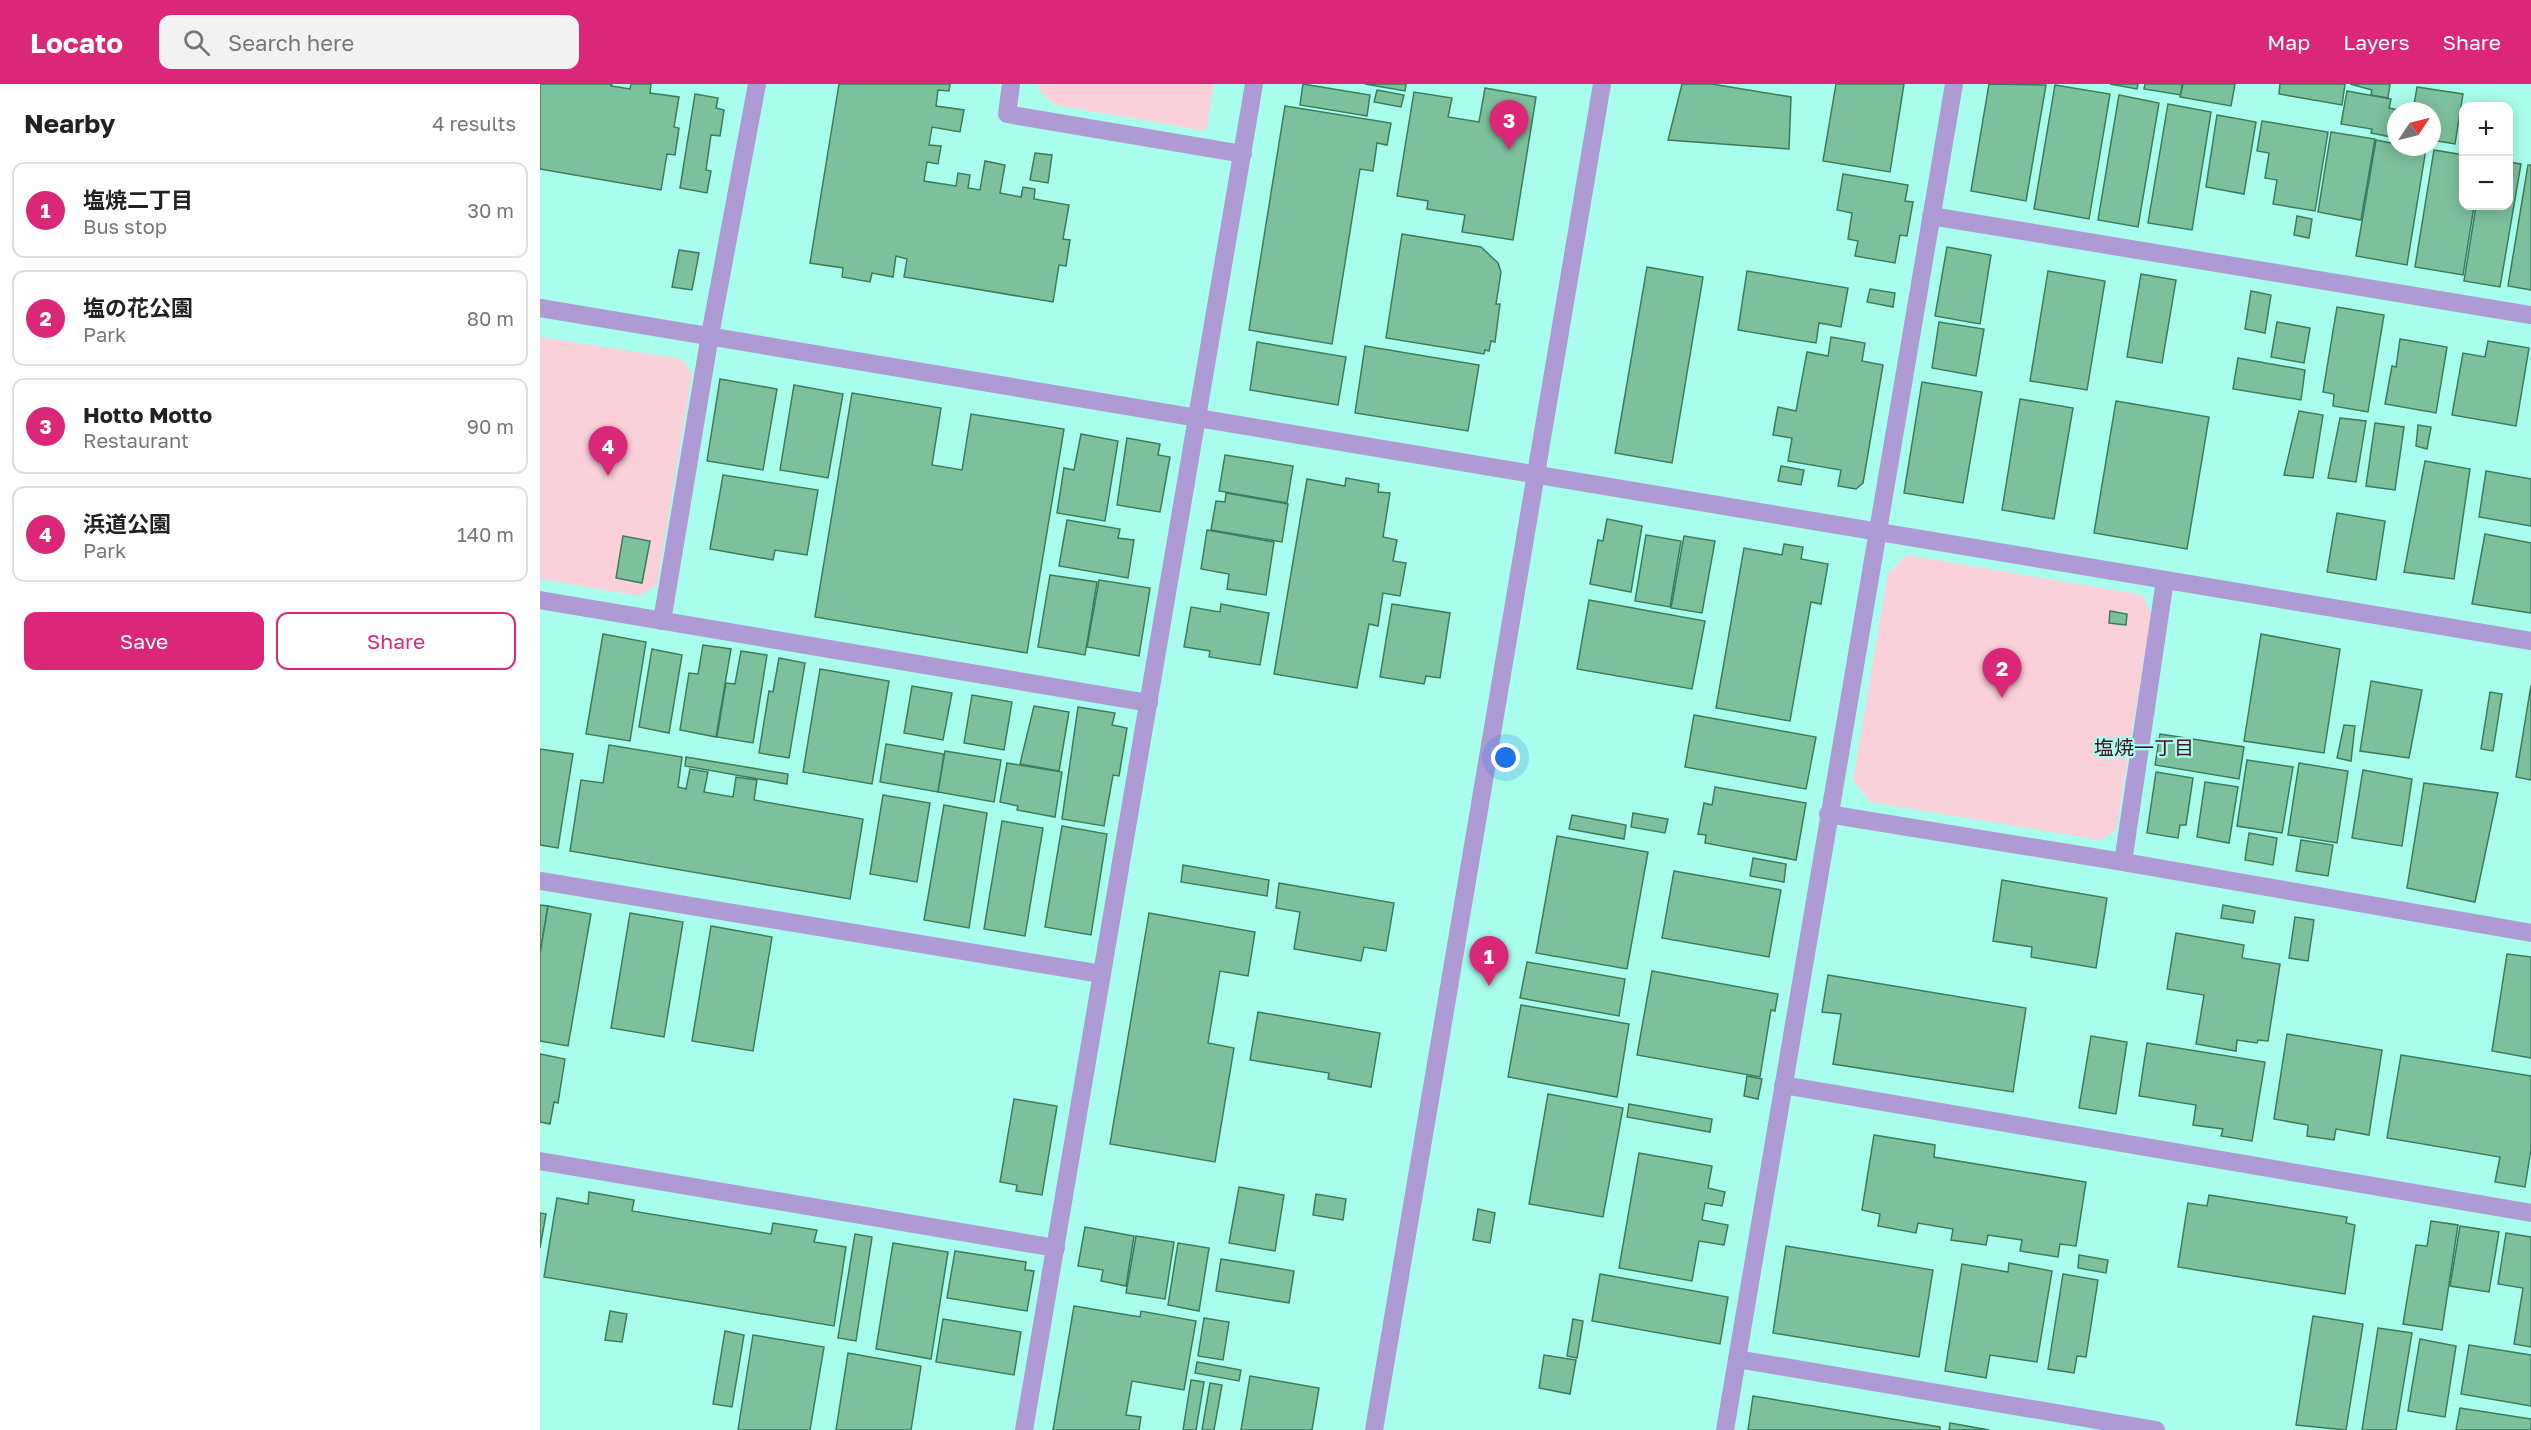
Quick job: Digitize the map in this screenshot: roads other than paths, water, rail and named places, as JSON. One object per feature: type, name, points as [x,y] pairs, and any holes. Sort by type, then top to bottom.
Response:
[{"type":"street","points":[[662,621],[710,335],[757,84]]},
{"type":"street","points":[[1011,84],[1007,114],[1243,154]]},
{"type":"street","points":[[1024,1430],[1254,84]]},
{"type":"street","points":[[1374,1430],[1602,84]]},
{"type":"street","points":[[1725,1430],[1954,84]]},
{"type":"street","points":[[1931,216],[2531,315]]},
{"type":"street","points":[[540,308],[2531,641]]},
{"type":"street","points":[[2123,861],[2165,580]]},
{"type":"street","points":[[540,600],[1149,703]]},
{"type":"street","points":[[1828,814],[2123,861],[2531,933]]},
{"type":"street","points":[[540,881],[1102,974]]},
{"type":"street","points":[[1782,1085],[2531,1213]]},
{"type":"street","points":[[540,1161],[1056,1248]]},
{"type":"street","points":[[1737,1359],[2156,1430]]},
{"type":"place","name":"Hotto Motto","points":[[1509,150]]},
{"type":"place","name":"浜道公園","points":[[608,476]]},
{"type":"place","name":"塩の花公園","points":[[2002,698]]},
{"type":"place","name":"塩焼二丁目","points":[[1489,986]]},
{"type":"district","name":"塩焼一丁目","points":[[2144,747]]}]
